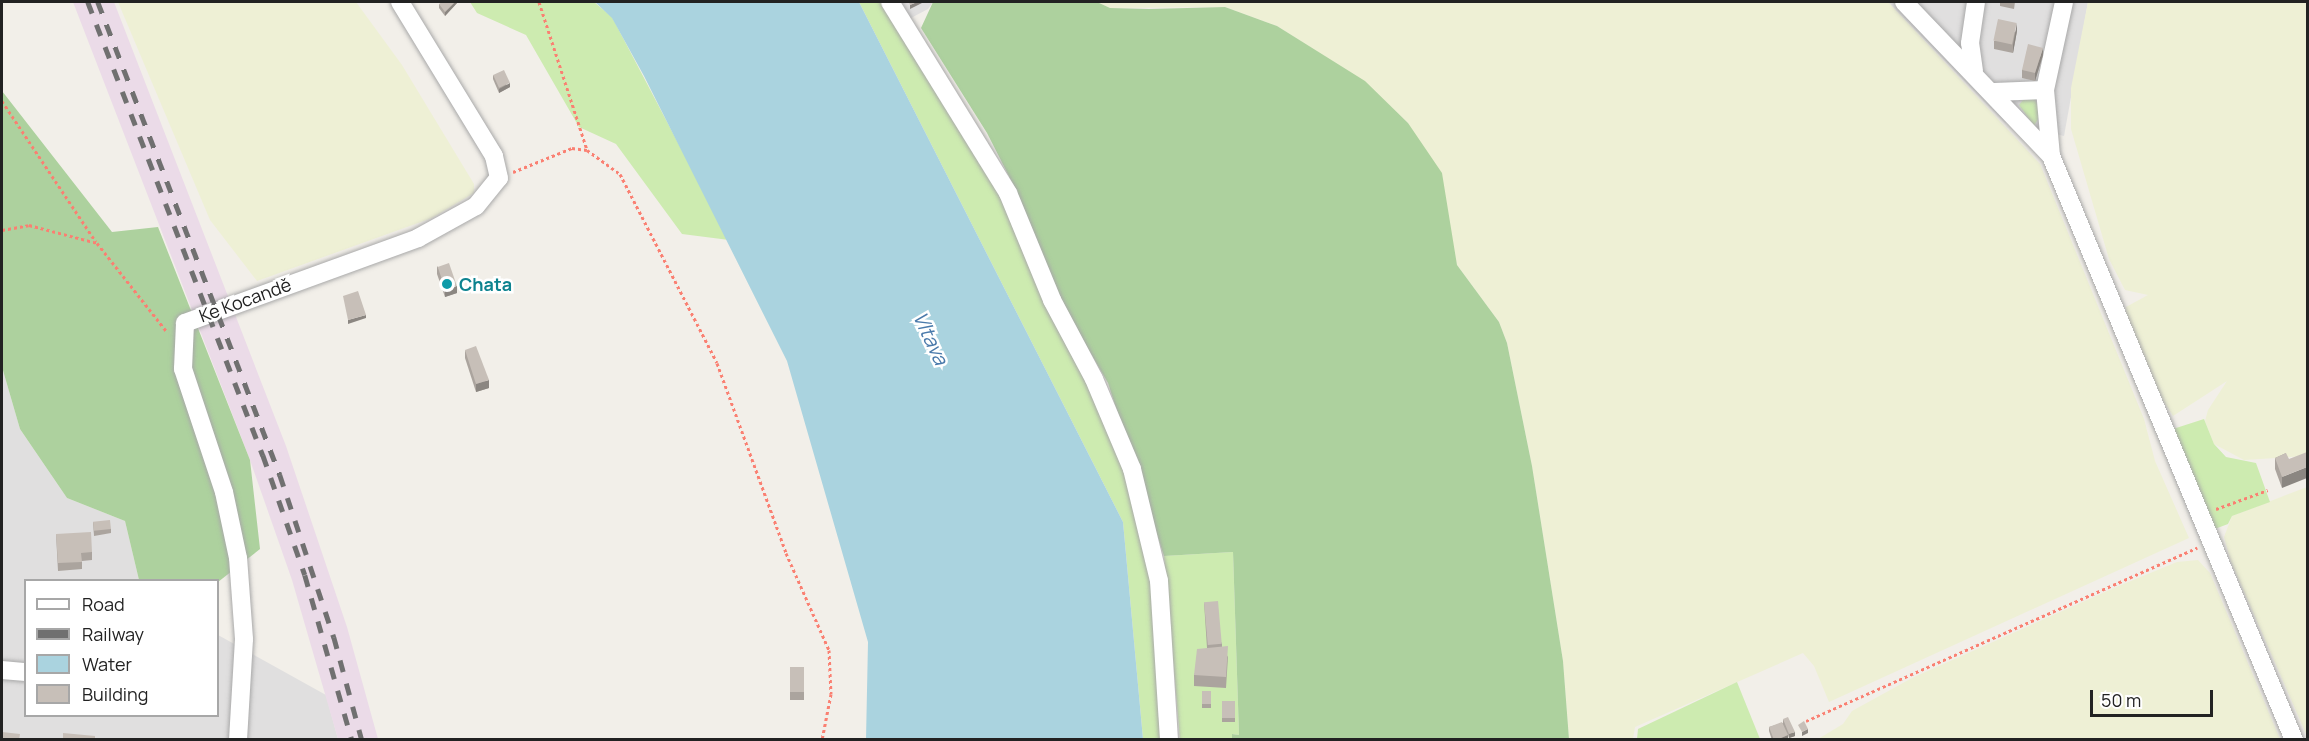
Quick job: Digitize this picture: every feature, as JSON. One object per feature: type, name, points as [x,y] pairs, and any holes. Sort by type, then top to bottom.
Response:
[{"type":"street","points":[[400,2],[494,156],[499,178]]},
{"type":"street","points":[[890,2],[1008,193],[1052,300],[1094,379],[1132,469],[1159,581],[1169,740]]},
{"type":"street","points":[[1904,2],[1974,71],[2051,156]]},
{"type":"street","points":[[1966,2],[1974,10],[1970,43],[1974,71]]},
{"type":"street","points":[[2064,2],[2044,90],[2051,156],[2294,740]]},
{"type":"street","points":[[1994,92],[2044,90]]},
{"type":"street","name":"Ke Kocandě","points":[[238,740],[244,639],[238,558],[224,492],[183,369],[185,323],[418,238],[476,206],[499,178]]},
{"type":"street","points":[[2,670],[24,672]]},
{"type":"path","points":[[539,2],[587,150]]},
{"type":"path","points":[[2,101],[97,243],[182,352]]},
{"type":"path","points":[[499,178],[553,153],[573,148],[587,150],[620,174],[717,363],[786,553],[828,650],[831,694],[822,740]]},
{"type":"path","points":[[2,230],[29,225],[97,243]]},
{"type":"path","points":[[2200,514],[2268,490]]},
{"type":"path","points":[[1806,721],[2212,542]]},
{"type":"shaded area","points":[[73,2],[114,2],[286,446],[347,627],[378,739],[338,739],[292,580],[250,460]]},
{"type":"shaded area","points":[[899,2],[933,2],[928,9],[909,19]]},
{"type":"shaded area","points":[[1888,2],[2088,2],[2064,136],[2005,123]]},
{"type":"shaded area","points":[[2,367],[20,429],[67,498],[125,521],[139,579],[24,579],[24,717],[219,717],[219,636],[326,695],[338,739],[2,739]]},
{"type":"green space","points":[[118,2],[356,2],[402,65],[474,184],[474,193],[432,218],[257,281],[210,220]]},
{"type":"green space","points":[[470,2],[594,2],[612,17],[729,240],[682,234],[616,144],[579,127],[526,35],[477,13]]},
{"type":"green space","points":[[859,2],[890,2],[1008,193],[1094,379],[1159,581],[1169,739],[1143,739],[1123,522]]},
{"type":"green space","points":[[933,2],[1097,2],[1110,8],[1149,9],[1225,7],[1277,26],[1365,81],[1408,123],[1442,173],[1457,265],[1499,322],[1507,343],[1532,466],[1563,661],[1569,739],[1232,739],[1232,734],[1239,735],[1233,552],[1164,556],[1108,383],[1061,302],[1016,190],[987,133],[921,28]]},
{"type":"green space","points":[[1097,2],[1888,2],[2040,164],[2144,419],[2155,461],[2189,538],[1829,702],[1814,666],[1803,653],[1635,727],[1633,739],[1569,739],[1563,661],[1532,466],[1507,343],[1499,322],[1457,265],[1447,221],[1408,123],[1365,82],[1277,26],[1225,7],[1110,8]]},
{"type":"green space","points":[[2088,2],[2307,2],[2307,456],[2244,460],[2214,444],[2205,421],[2208,410],[2227,381],[2173,416],[2162,399],[2126,313],[2126,307],[2148,295],[2125,290],[2109,259],[2071,129],[2071,88]]},
{"type":"green space","points":[[2,91],[112,232],[158,227],[250,460],[260,549],[219,581],[219,579],[139,579],[125,521],[67,498],[20,429],[2,367]]},
{"type":"green space","points":[[2035,99],[2041,114],[2034,126],[2019,105],[2023,100]]},
{"type":"green space","points":[[2204,419],[2214,444],[2226,457],[2256,463],[2270,502],[2232,516],[2228,524],[2212,530],[2173,429]]},
{"type":"green space","points":[[2307,487],[2307,736],[2231,562],[2224,537],[2232,516]]},
{"type":"green space","points":[[1233,552],[1239,735],[1232,734],[1232,739],[1180,739],[1164,556]]},
{"type":"green space","points":[[2198,560],[2210,573],[2280,739],[1818,739],[1843,724],[1852,711],[1912,678],[2177,562]]},
{"type":"green space","points":[[1737,682],[1760,739],[1637,739],[1638,729]]},
{"type":"water","name":"Vltava","points":[[595,2],[859,2],[1123,522],[1143,739],[866,739],[868,642],[787,361],[644,76],[612,18]]},
{"type":"building","points":[[455,2],[445,12],[439,4]]},
{"type":"building","points":[[1998,19],[2017,23],[2012,44],[1993,41]]},
{"type":"building","points":[[2028,44],[2043,48],[2035,73],[2022,70]]},
{"type":"building","points":[[504,70],[510,83],[499,88],[493,75]]},
{"type":"building","points":[[449,263],[457,286],[445,290],[438,267]]},
{"type":"building","points":[[358,291],[366,315],[348,320],[343,296]]},
{"type":"building","points":[[476,346],[489,380],[476,384],[465,350]]},
{"type":"building","points":[[2307,452],[2307,467],[2282,477],[2275,458],[2286,453],[2289,459]]},
{"type":"building","points":[[110,520],[111,529],[94,531],[93,522]]},
{"type":"building","points":[[91,532],[92,552],[81,553],[82,562],[58,563],[56,534]]},
{"type":"building","points":[[1218,601],[1222,644],[1208,645],[1204,602]]},
{"type":"building","points":[[1228,646],[1226,677],[1194,675],[1197,649]]},
{"type":"building","points":[[790,667],[804,667],[804,692],[790,692]]},
{"type":"building","points":[[1202,691],[1211,691],[1211,704],[1202,704]]},
{"type":"building","points":[[1222,701],[1235,701],[1235,718],[1222,718]]},
{"type":"building","points":[[1788,717],[1795,732],[1789,734],[1783,719]]},
{"type":"building","points":[[1804,721],[1808,729],[1802,732],[1798,725]]},
{"type":"building","points":[[1782,722],[1788,735],[1774,740],[1769,727]]},
{"type":"building","points":[[2,732],[20,734],[19,740],[2,740]]},
{"type":"building","points":[[63,733],[95,736],[95,740],[63,740]]},
{"type":"railway","points":[[88,2],[263,455],[305,575],[352,740]]},
{"type":"railway","points":[[98,2],[280,475],[334,637],[362,740]]},
{"type":"place","name":"Chata","points":[[447,284]]}]
